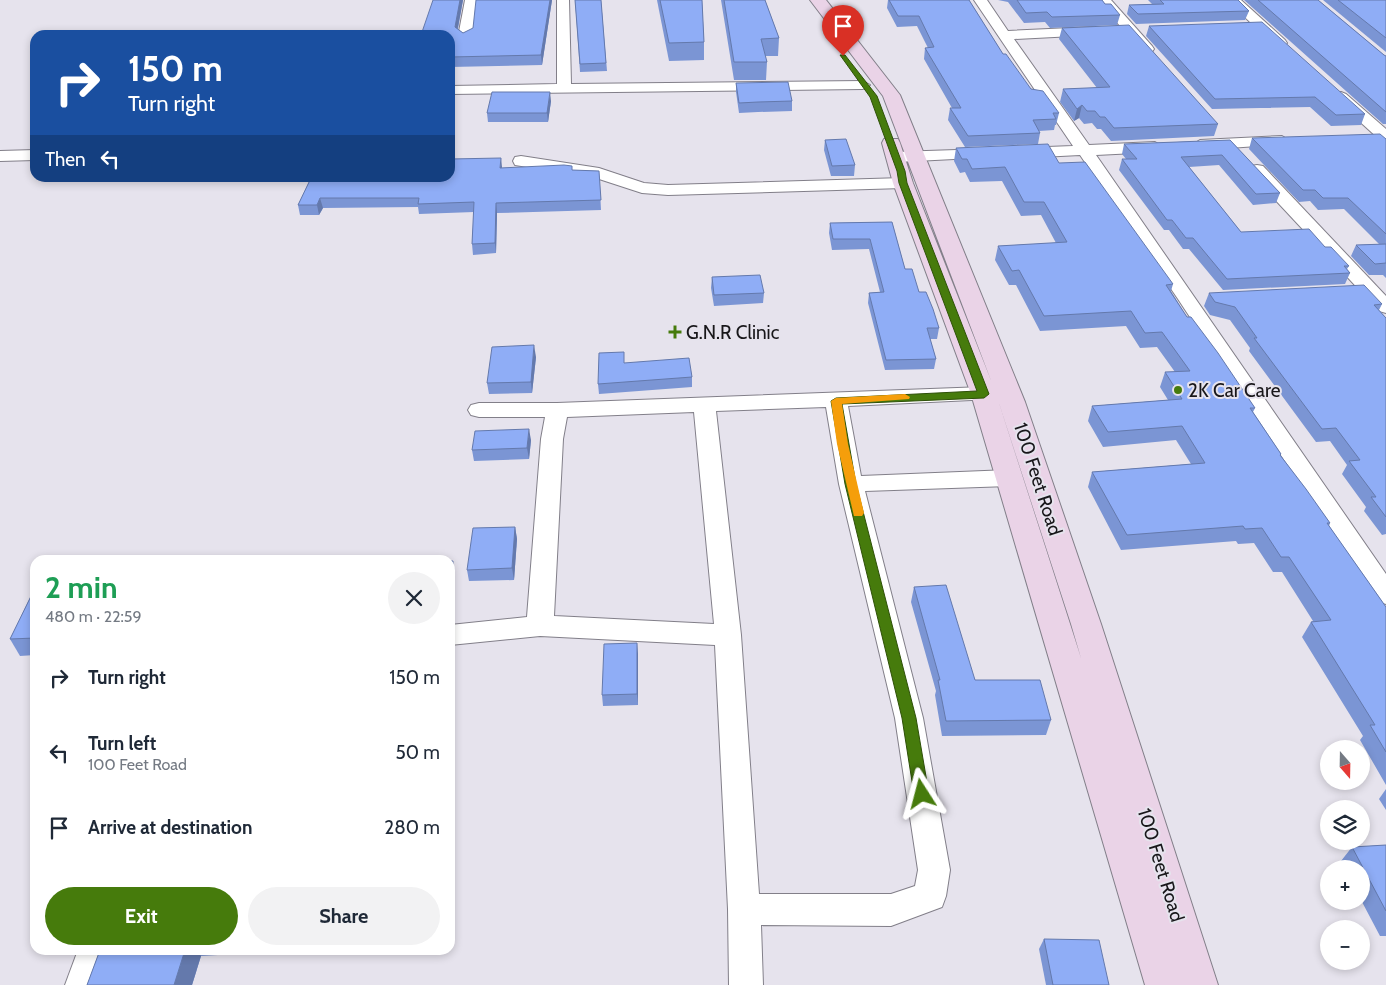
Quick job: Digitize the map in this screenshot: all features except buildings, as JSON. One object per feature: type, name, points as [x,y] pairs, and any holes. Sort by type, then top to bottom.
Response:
[{"type":"street","points":[[465,37],[471,0]]},
{"type":"street","points":[[563,0],[564,89]]},
{"type":"street","name":"100 Feet Road","points":[[802,0],[863,84],[874,96],[1012,402],[1086,624],[1198,985]]},
{"type":"street","name":"100 Feet Road","points":[[818,0],[890,95],[905,166],[984,394],[1165,985]]},
{"type":"street","points":[[980,0],[1083,150],[1197,298],[1386,594]]},
{"type":"street","points":[[1104,0],[1155,58]]},
{"type":"street","points":[[1233,0],[1289,52]]},
{"type":"street","points":[[1242,26],[1260,26]]},
{"type":"street","points":[[1005,35],[1148,29]]},
{"type":"street","points":[[455,90],[863,84]]},
{"type":"street","points":[[1333,90],[1385,136]]},
{"type":"street","points":[[1219,129],[1379,289],[1386,308]]},
{"type":"street","points":[[1365,137],[1385,136]]},
{"type":"street","points":[[521,161],[599,173],[642,188],[668,190],[1083,150],[1298,140]]},
{"type":"street","points":[[0,156],[30,155]]},
{"type":"street","points":[[1342,291],[1379,289]]},
{"type":"street","points":[[478,410],[558,410],[984,394]]},
{"type":"street","points":[[744,909],[891,910],[930,896],[934,870],[909,718],[850,484],[836,401]]},
{"type":"street","points":[[704,405],[728,635],[744,909],[746,985]]},
{"type":"street","points":[[540,626],[552,439],[558,410]]},
{"type":"street","points":[[850,484],[1009,478]]},
{"type":"street","points":[[455,634],[540,626],[728,635]]},
{"type":"street","points":[[82,985],[93,955]]},
{"type":"slow traffic","points":[[858,513],[842,444],[836,401],[905,397]]},
{"type":"place","name":"G.N.R Clinic","points":[[675,332]]},
{"type":"place","name":"2K Car Care","points":[[1178,390]]},
{"type":"route","points":[[843,56],[874,96],[901,171],[903,183],[984,394],[836,401],[850,484],[909,718],[922,794]]}]
